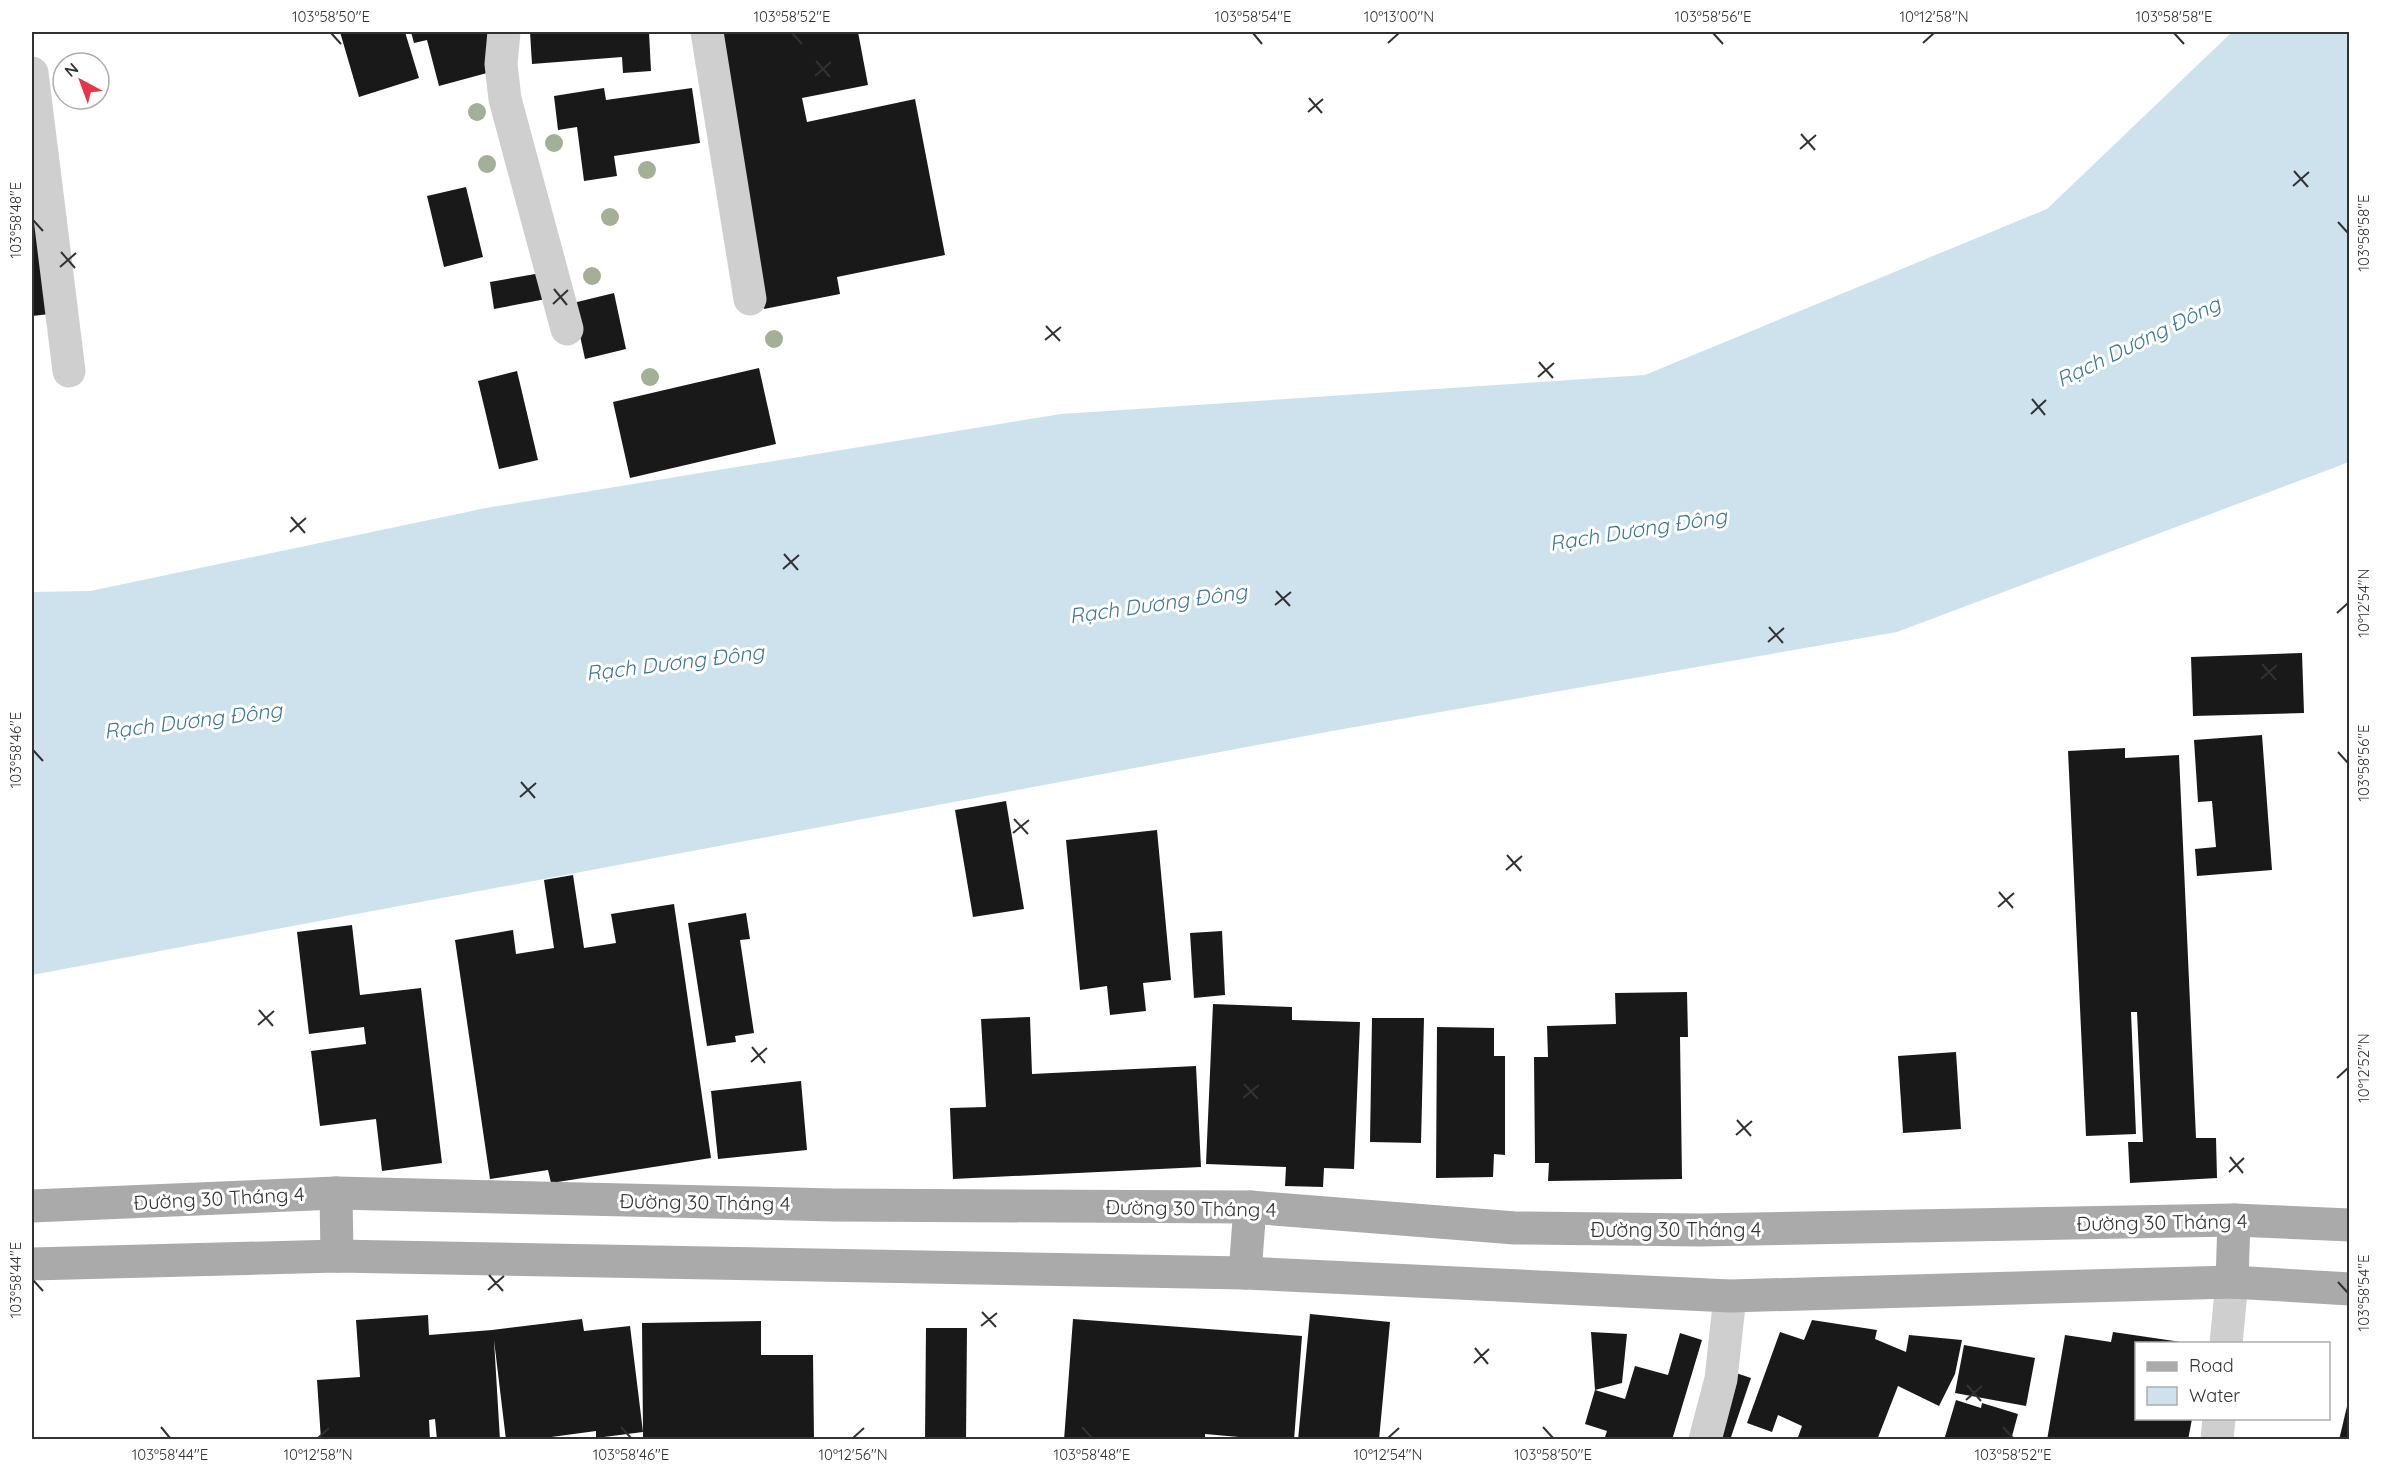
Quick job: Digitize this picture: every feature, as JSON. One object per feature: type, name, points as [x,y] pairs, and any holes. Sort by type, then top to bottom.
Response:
[{"type":"main road","name":"Đường 30 Tháng 4","points":[[32,1206],[336,1193],[834,1205],[1250,1207],[1515,1228],[1701,1230],[2234,1220],[2349,1225]]},
{"type":"main road","points":[[336,1193],[337,1256]]},
{"type":"main road","points":[[1245,1273],[1250,1207]]},
{"type":"main road","points":[[2232,1282],[2234,1220]]},
{"type":"main road","points":[[32,1264],[337,1256],[1245,1273],[1730,1296],[2232,1282],[2349,1289]]},
{"type":"street","points":[[504,32],[501,64],[505,99],[567,329]]},
{"type":"street","points":[[707,32],[750,299]]},
{"type":"street","points":[[32,73],[69,371]]},
{"type":"street","points":[[2226,1342],[2232,1282]]},
{"type":"street","points":[[1705,1440],[1721,1379],[1730,1296]]},
{"type":"street","points":[[2217,1440],[2219,1420]]},
{"type":"water","name":"Rạch Dương Đông","points":[[2232,32],[2349,32],[2349,462],[1897,632],[1332,731],[32,975],[32,592],[90,591],[486,508],[1061,414],[1645,375],[2047,209]]},
{"type":"building","points":[[340,32],[405,32],[419,78],[359,97]]},
{"type":"building","points":[[411,32],[487,32],[498,70],[439,86],[427,40],[414,43]]},
{"type":"building","points":[[530,32],[649,32],[651,71],[623,73],[622,57],[532,64]]},
{"type":"building","points":[[710,32],[858,32],[868,85],[802,98],[807,122],[915,99],[945,255],[837,277],[840,294],[764,309]]},
{"type":"building","points":[[604,88],[606,100],[692,88],[700,143],[614,156],[617,176],[584,181],[577,127],[558,130],[554,96]]},
{"type":"building","points":[[32,182],[50,314],[32,316]]},
{"type":"building","points":[[466,187],[483,257],[444,267],[427,196]]},
{"type":"building","points":[[541,273],[546,299],[494,309],[490,282]]},
{"type":"building","points":[[614,293],[626,349],[585,359],[573,303]]},
{"type":"building","points":[[759,368],[776,444],[630,478],[613,402]]},
{"type":"building","points":[[517,371],[538,460],[499,469],[478,381]]},
{"type":"building","points":[[2302,653],[2304,713],[2193,716],[2191,657]]},
{"type":"building","points":[[2262,735],[2272,870],[2197,876],[2195,849],[2216,847],[2212,801],[2198,802],[2194,740]]},
{"type":"building","points":[[2125,748],[2125,758],[2179,755],[2196,1138],[2216,1138],[2217,1178],[2130,1183],[2128,1142],[2143,1142],[2137,1012],[2131,1012],[2136,1134],[2086,1136],[2068,751]]},
{"type":"building","points":[[1006,801],[1024,909],[973,917],[955,810]]},
{"type":"building","points":[[1157,830],[1171,980],[1143,983],[1146,1011],[1110,1015],[1107,986],[1080,990],[1066,840]]},
{"type":"building","points":[[573,875],[584,948],[616,943],[611,914],[674,904],[711,1158],[551,1183],[548,1170],[490,1179],[455,940],[513,930],[516,954],[554,948],[544,880]]},
{"type":"building","points":[[746,913],[750,939],[740,940],[754,1033],[735,1036],[736,1042],[707,1046],[688,923]]},
{"type":"building","points":[[352,925],[360,995],[421,988],[442,1163],[382,1171],[376,1119],[320,1126],[311,1051],[366,1044],[364,1027],[309,1034],[297,932]]},
{"type":"building","points":[[1222,931],[1225,995],[1194,998],[1190,933]]},
{"type":"building","points":[[1687,992],[1688,1037],[1680,1037],[1682,1179],[1548,1181],[1549,1163],[1535,1163],[1534,1057],[1548,1057],[1547,1026],[1616,1024],[1615,993]]},
{"type":"building","points":[[1213,1004],[1292,1007],[1292,1020],[1360,1022],[1354,1169],[1324,1168],[1323,1187],[1285,1186],[1286,1167],[1206,1164]]},
{"type":"building","points":[[1030,1017],[1032,1074],[1196,1066],[1201,1167],[953,1179],[950,1108],[986,1107],[981,1019]]},
{"type":"building","points":[[1372,1018],[1424,1018],[1421,1143],[1370,1142]]},
{"type":"building","points":[[1437,1027],[1494,1028],[1494,1056],[1505,1056],[1505,1155],[1494,1154],[1493,1177],[1436,1178]]},
{"type":"building","points":[[1956,1052],[1961,1129],[1903,1133],[1898,1056]]},
{"type":"building","points":[[801,1081],[807,1150],[718,1159],[711,1091]]},
{"type":"building","points":[[1310,1314],[1390,1322],[1379,1440],[1298,1440]]},
{"type":"building","points":[[428,1315],[429,1335],[582,1319],[584,1331],[630,1326],[643,1432],[596,1438],[596,1431],[529,1440],[506,1440],[494,1340],[500,1440],[437,1440],[435,1419],[429,1420],[430,1440],[321,1440],[317,1380],[360,1377],[356,1320]]},
{"type":"building","points":[[1073,1319],[1302,1336],[1294,1440],[1239,1440],[1239,1437],[1205,1434],[1205,1440],[1064,1440]]},
{"type":"building","points":[[1812,1320],[1877,1330],[1875,1339],[1906,1352],[1909,1335],[1962,1340],[1955,1374],[1939,1406],[1898,1386],[1877,1440],[1797,1440],[1802,1426],[1778,1415],[1772,1432],[1747,1423],[1780,1332],[1804,1340]]},
{"type":"building","points":[[761,1321],[761,1355],[813,1355],[814,1440],[643,1440],[642,1323]]},
{"type":"building","points":[[926,1328],[967,1328],[966,1440],[925,1440]]},
{"type":"building","points":[[1591,1332],[1627,1334],[1622,1383],[1595,1390]]},
{"type":"building","points":[[2113,1332],[2181,1342],[2135,1342],[2135,1420],[2192,1420],[2188,1440],[2047,1440],[2065,1335],[2111,1342]]},
{"type":"building","points":[[1680,1333],[1702,1340],[1672,1440],[1604,1440],[1607,1431],[1585,1424],[1595,1390],[1625,1399],[1635,1366],[1668,1375]]},
{"type":"building","points":[[1964,1345],[2035,1358],[2026,1406],[1955,1393]]},
{"type":"building","points":[[1733,1372],[1751,1378],[1730,1440],[1710,1440]]},
{"type":"building","points":[[2349,1398],[2349,1440],[2339,1440]]},
{"type":"building","points":[[1956,1400],[1981,1408],[1982,1403],[2018,1414],[2011,1440],[1944,1440]]}]
